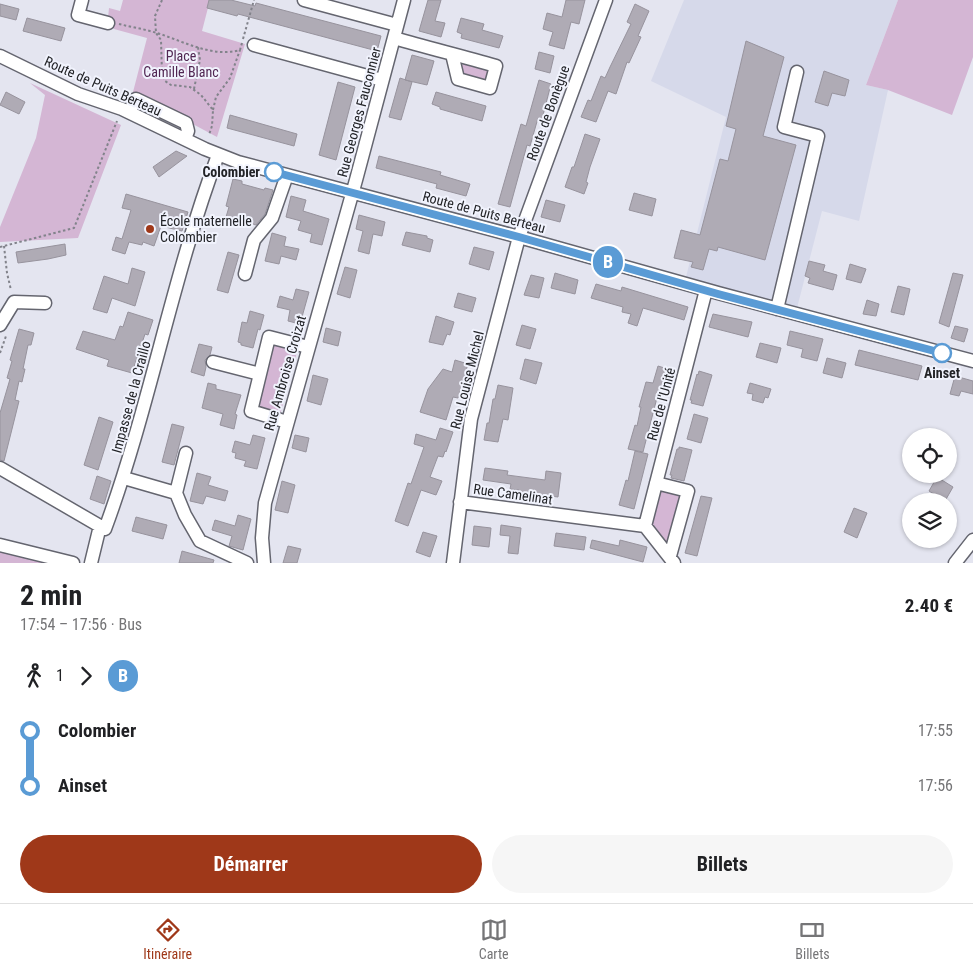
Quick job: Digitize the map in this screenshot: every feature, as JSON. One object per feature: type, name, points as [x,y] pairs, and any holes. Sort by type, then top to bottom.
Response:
[{"type":"street","points":[[82,0],[78,15],[108,24]]},
{"type":"street","points":[[304,0],[397,25]]},
{"type":"street","name":"Rue Georges Fauconnier","points":[[352,193],[404,0]]},
{"type":"street","name":"Route de Bonègue","points":[[519,237],[606,0]]},
{"type":"street","name":"Rue Georges Fauconnier","points":[[394,38],[452,54]]},
{"type":"street","points":[[254,45],[382,80]]},
{"type":"street","name":"Route de Puits Berteau","points":[[0,56],[78,94],[125,111],[136,99],[186,123],[188,131],[185,139],[218,156],[973,361]]},
{"type":"street","points":[[777,309],[818,136],[784,127],[798,72]]},
{"type":"street","name":"Impasse de la Craillo","points":[[100,526],[105,529],[124,478],[199,210],[218,156]]},
{"type":"street","points":[[244,274],[254,240],[272,218],[287,175]]},
{"type":"street","name":"Rue Ambroise Croizat","points":[[264,563],[262,538],[265,503],[352,193]]},
{"type":"street","name":"Rue Louise Michel","points":[[453,563],[471,419],[519,237]]},
{"type":"street","name":"Rue de l'Unité","points":[[644,526],[706,290]]},
{"type":"street","points":[[3,329],[14,302],[45,303]]},
{"type":"street","points":[[287,422],[251,411],[269,337],[308,347]]},
{"type":"street","points":[[213,362],[260,374]]},
{"type":"street","points":[[186,453],[176,493],[185,515],[200,541],[246,563]]},
{"type":"street","points":[[0,468],[100,526],[91,563]]},
{"type":"street","points":[[124,478],[176,493]]},
{"type":"street","points":[[656,482],[688,491],[672,560]]},
{"type":"street","name":"Rue Camelinat","points":[[460,502],[644,526]]},
{"type":"street","points":[[644,526],[672,560]]},
{"type":"street","points":[[955,563],[973,540]]},
{"type":"street","points":[[0,544],[72,563]]},
{"type":"path","points":[[162,0],[155,16],[156,33],[161,40],[162,73],[165,81],[171,85],[190,87],[201,95],[212,110]]},
{"type":"path","points":[[210,135],[212,110],[216,97],[230,78],[254,0]]},
{"type":"path","points":[[108,24],[112,22],[156,33],[218,53],[230,53],[240,50]]},
{"type":"path","points":[[194,90],[200,60],[198,47]]},
{"type":"path","points":[[0,246],[74,228],[125,111]]},
{"type":"path","points":[[4,246],[7,273],[14,302]]},
{"type":"path","points":[[0,353],[3,329]]},
{"type":"shaded area","points":[[684,0],[898,0],[866,85],[888,90],[859,221],[822,211],[797,308],[686,277],[726,117],[651,81]]},
{"type":"green space","name":"Place Camille Blanc","points":[[123,0],[210,0],[202,31],[245,44],[217,137],[133,92],[147,38],[114,29],[108,18],[109,8],[120,11]]},
{"type":"green space","points":[[898,0],[973,0],[973,57],[952,115],[888,90],[866,85]]},
{"type":"green space","points":[[466,62],[487,68],[485,79],[464,76],[461,66]]},
{"type":"green space","points":[[30,83],[121,125],[78,238],[0,242],[0,227],[36,138],[45,95]]},
{"type":"green space","points":[[271,342],[298,348],[280,415],[256,408]]},
{"type":"green space","points":[[660,490],[681,495],[668,544],[652,523]]},
{"type":"green space","points":[[0,549],[55,563],[0,563]]},
{"type":"building","points":[[209,0],[231,0],[255,6],[256,3],[381,36],[377,51],[238,14],[237,16],[207,8]]},
{"type":"building","points":[[428,0],[441,0],[435,21],[445,23],[441,37],[419,31]]},
{"type":"building","points":[[566,0],[585,0],[579,24],[571,22],[564,49],[549,45],[553,32],[543,29],[547,13],[562,17]]},
{"type":"building","points":[[0,4],[19,9],[16,20],[0,16]]},
{"type":"building","points":[[635,4],[649,11],[638,36],[641,37],[629,63],[627,62],[616,94],[608,91],[596,122],[581,117],[588,100],[591,101],[601,76],[605,78],[631,24],[627,22]]},
{"type":"building","points":[[27,18],[65,28],[61,41],[23,31]]},
{"type":"building","points":[[461,18],[484,24],[482,30],[503,36],[499,48],[461,38],[462,34],[457,32]]},
{"type":"building","points":[[746,41],[784,57],[763,136],[796,145],[765,260],[718,247],[717,251],[709,249],[703,270],[691,267],[693,262],[674,258],[681,230],[700,235],[720,159],[728,161],[736,129],[726,126]]},
{"type":"building","points":[[539,52],[554,56],[550,73],[535,69]]},
{"type":"building","points":[[412,55],[434,61],[427,85],[405,80]]},
{"type":"building","points":[[824,71],[849,80],[845,96],[832,93],[828,106],[815,102]]},
{"type":"building","points":[[400,78],[412,82],[401,120],[389,117]]},
{"type":"building","points":[[539,80],[551,84],[542,119],[538,118],[530,146],[527,145],[510,207],[498,204],[521,124],[526,126]]},
{"type":"building","points":[[338,82],[355,87],[336,160],[319,155]]},
{"type":"building","points":[[6,92],[25,102],[19,114],[0,105]]},
{"type":"building","points":[[436,92],[486,106],[482,121],[440,109],[440,107],[432,104]]},
{"type":"building","points":[[230,115],[297,134],[294,146],[227,128]]},
{"type":"building","points":[[585,134],[600,139],[590,167],[586,182],[588,183],[584,194],[565,187]]},
{"type":"building","points":[[176,151],[187,156],[159,177],[153,167]]},
{"type":"building","points":[[379,156],[441,172],[440,175],[470,184],[466,196],[436,188],[437,184],[376,168]]},
{"type":"building","points":[[233,179],[242,181],[242,184],[264,190],[265,188],[273,190],[265,214],[256,225],[226,217],[229,207],[226,206]]},
{"type":"building","points":[[634,193],[656,199],[652,216],[629,210]]},
{"type":"building","points":[[126,194],[188,212],[182,231],[161,226],[154,246],[143,242],[142,245],[129,242],[125,254],[112,250],[116,237],[122,239],[131,210],[122,208]]},
{"type":"building","points":[[291,196],[306,200],[303,211],[329,219],[322,245],[310,242],[312,234],[298,230],[301,221],[286,217]]},
{"type":"building","points":[[546,200],[565,205],[560,222],[541,217]]},
{"type":"building","points":[[359,215],[385,222],[382,236],[373,234],[369,254],[358,251],[363,231],[356,229]]},
{"type":"building","points":[[406,232],[427,236],[427,238],[433,240],[430,252],[402,245]]},
{"type":"building","points":[[272,233],[286,237],[284,246],[299,249],[296,260],[281,256],[279,264],[265,261]]},
{"type":"building","points":[[65,244],[66,255],[18,263],[16,252]]},
{"type":"building","points":[[474,247],[494,252],[489,270],[469,264]]},
{"type":"building","points":[[228,252],[239,255],[228,293],[217,290]]},
{"type":"building","points":[[809,261],[825,265],[823,271],[837,275],[833,290],[808,283],[810,278],[805,276]]},
{"type":"building","points":[[850,264],[866,269],[861,283],[846,279]]},
{"type":"building","points":[[345,267],[357,270],[350,298],[337,294]]},
{"type":"building","points":[[132,268],[145,272],[135,306],[112,298],[107,313],[93,309],[104,276],[128,284]]},
{"type":"building","points":[[555,273],[578,280],[575,294],[551,288]]},
{"type":"building","points":[[953,273],[963,275],[949,327],[939,323]]},
{"type":"building","points":[[531,275],[544,278],[539,298],[524,295]]},
{"type":"building","points":[[596,284],[621,291],[622,287],[688,307],[684,320],[643,308],[637,326],[628,323],[631,314],[622,312],[623,307],[591,298]]},
{"type":"building","points":[[898,286],[910,289],[904,315],[891,312]]},
{"type":"building","points":[[296,289],[309,292],[300,324],[288,321],[290,310],[277,307],[280,296],[293,300]]},
{"type":"building","points":[[458,293],[476,298],[472,312],[454,307]]},
{"type":"building","points":[[867,300],[879,304],[876,316],[863,314]]},
{"type":"building","points":[[250,311],[264,315],[253,348],[241,345],[238,342],[242,322],[247,323]]},
{"type":"building","points":[[128,312],[153,320],[148,335],[145,334],[132,373],[107,366],[109,360],[76,349],[83,331],[115,340],[120,326],[123,327]]},
{"type":"building","points":[[713,314],[752,322],[748,337],[709,327]]},
{"type":"building","points":[[436,316],[454,322],[450,335],[447,334],[443,345],[429,342]]},
{"type":"building","points":[[522,325],[536,329],[530,349],[516,345]]},
{"type":"building","points":[[955,326],[968,329],[964,342],[951,338]]},
{"type":"building","points":[[326,328],[341,332],[338,346],[323,342]]},
{"type":"building","points":[[19,329],[34,333],[31,345],[28,345],[22,382],[19,381],[15,400],[19,401],[4,461],[0,460],[0,413],[10,379],[7,378],[12,361],[10,360]]},
{"type":"building","points":[[790,331],[823,339],[817,361],[801,357],[803,349],[787,345]]},
{"type":"building","points":[[760,343],[781,348],[777,363],[756,357]]},
{"type":"building","points":[[199,344],[212,347],[210,355],[205,360],[204,376],[191,372]]},
{"type":"building","points":[[859,350],[922,366],[918,380],[855,365]]},
{"type":"building","points":[[827,358],[846,363],[842,378],[823,373]]},
{"type":"building","points":[[525,359],[542,363],[536,384],[520,379]]},
{"type":"building","points":[[455,360],[468,364],[458,398],[453,397],[446,420],[420,412],[428,389],[443,369],[452,372]]},
{"type":"building","points":[[658,366],[671,370],[666,387],[660,386],[643,452],[628,449],[635,425],[637,426],[641,407],[639,407],[646,382],[653,383]]},
{"type":"building","points":[[699,371],[712,375],[703,406],[691,403],[692,400],[690,400]]},
{"type":"building","points":[[313,375],[328,379],[321,405],[307,401]]},
{"type":"building","points":[[955,376],[973,381],[973,394],[961,391],[959,396],[950,394]]},
{"type":"building","points":[[208,383],[216,385],[216,389],[241,395],[235,414],[237,415],[234,429],[220,425],[223,414],[202,408]]},
{"type":"building","points":[[750,383],[771,389],[768,398],[765,397],[763,403],[752,400],[753,394],[747,393]]},
{"type":"building","points":[[498,385],[513,388],[508,420],[503,419],[498,442],[484,440]]},
{"type":"building","points":[[694,414],[708,418],[701,443],[687,439]]},
{"type":"building","points":[[99,417],[113,422],[98,470],[84,465]]},
{"type":"building","points":[[172,424],[184,427],[174,465],[162,462]]},
{"type":"building","points":[[440,428],[453,432],[446,452],[443,457],[438,456],[430,477],[442,481],[436,495],[421,490],[408,526],[395,521],[408,483],[411,484],[424,447],[414,444],[416,434],[436,440]]},
{"type":"building","points":[[253,435],[265,438],[257,469],[244,466],[246,461],[235,458],[236,453],[232,452],[235,441],[250,445]]},
{"type":"building","points":[[295,435],[309,438],[306,452],[292,448]]},
{"type":"building","points":[[679,447],[692,450],[684,481],[671,478],[672,475],[670,475]]},
{"type":"building","points":[[635,451],[648,454],[634,509],[619,505],[626,480],[628,481]]},
{"type":"building","points":[[485,468],[508,471],[507,475],[545,480],[546,471],[561,473],[558,497],[519,492],[519,490],[510,489],[511,484],[483,480]]},
{"type":"building","points":[[197,473],[211,477],[208,485],[228,491],[225,501],[206,496],[203,504],[190,501]]},
{"type":"building","points":[[97,476],[111,481],[104,504],[90,499]]},
{"type":"building","points":[[282,481],[295,485],[288,513],[275,510]]},
{"type":"building","points":[[934,483],[947,483],[953,487],[950,493],[932,493],[929,491]]},
{"type":"building","points":[[701,496],[712,498],[697,556],[685,553]]},
{"type":"building","points":[[854,508],[867,513],[857,538],[844,532]]},
{"type":"building","points":[[238,515],[251,519],[243,550],[229,546],[232,536],[212,530],[215,520],[235,526]]},
{"type":"building","points":[[136,517],[167,525],[163,539],[132,531]]},
{"type":"building","points":[[501,525],[521,528],[518,554],[508,553],[510,536],[500,535]]},
{"type":"building","points":[[474,526],[491,528],[489,547],[472,545]]},
{"type":"building","points":[[423,532],[437,536],[430,557],[416,552]]},
{"type":"building","points":[[556,533],[586,537],[584,550],[554,546]]},
{"type":"building","points":[[592,540],[619,546],[620,540],[647,547],[643,562],[590,548]]},
{"type":"building","points":[[288,546],[301,549],[297,563],[283,563]]},
{"type":"building","points":[[182,551],[214,560],[213,563],[179,563]]},
{"type":"bus line","name":"B","points":[[274,172],[519,237],[718,294],[942,353]]},
{"type":"place","name":"Colombier","points":[[274,172]]},
{"type":"place","name":"École maternelle Colombier","points":[[150,229]]},
{"type":"place","name":"Ainset","points":[[942,353]]}]
